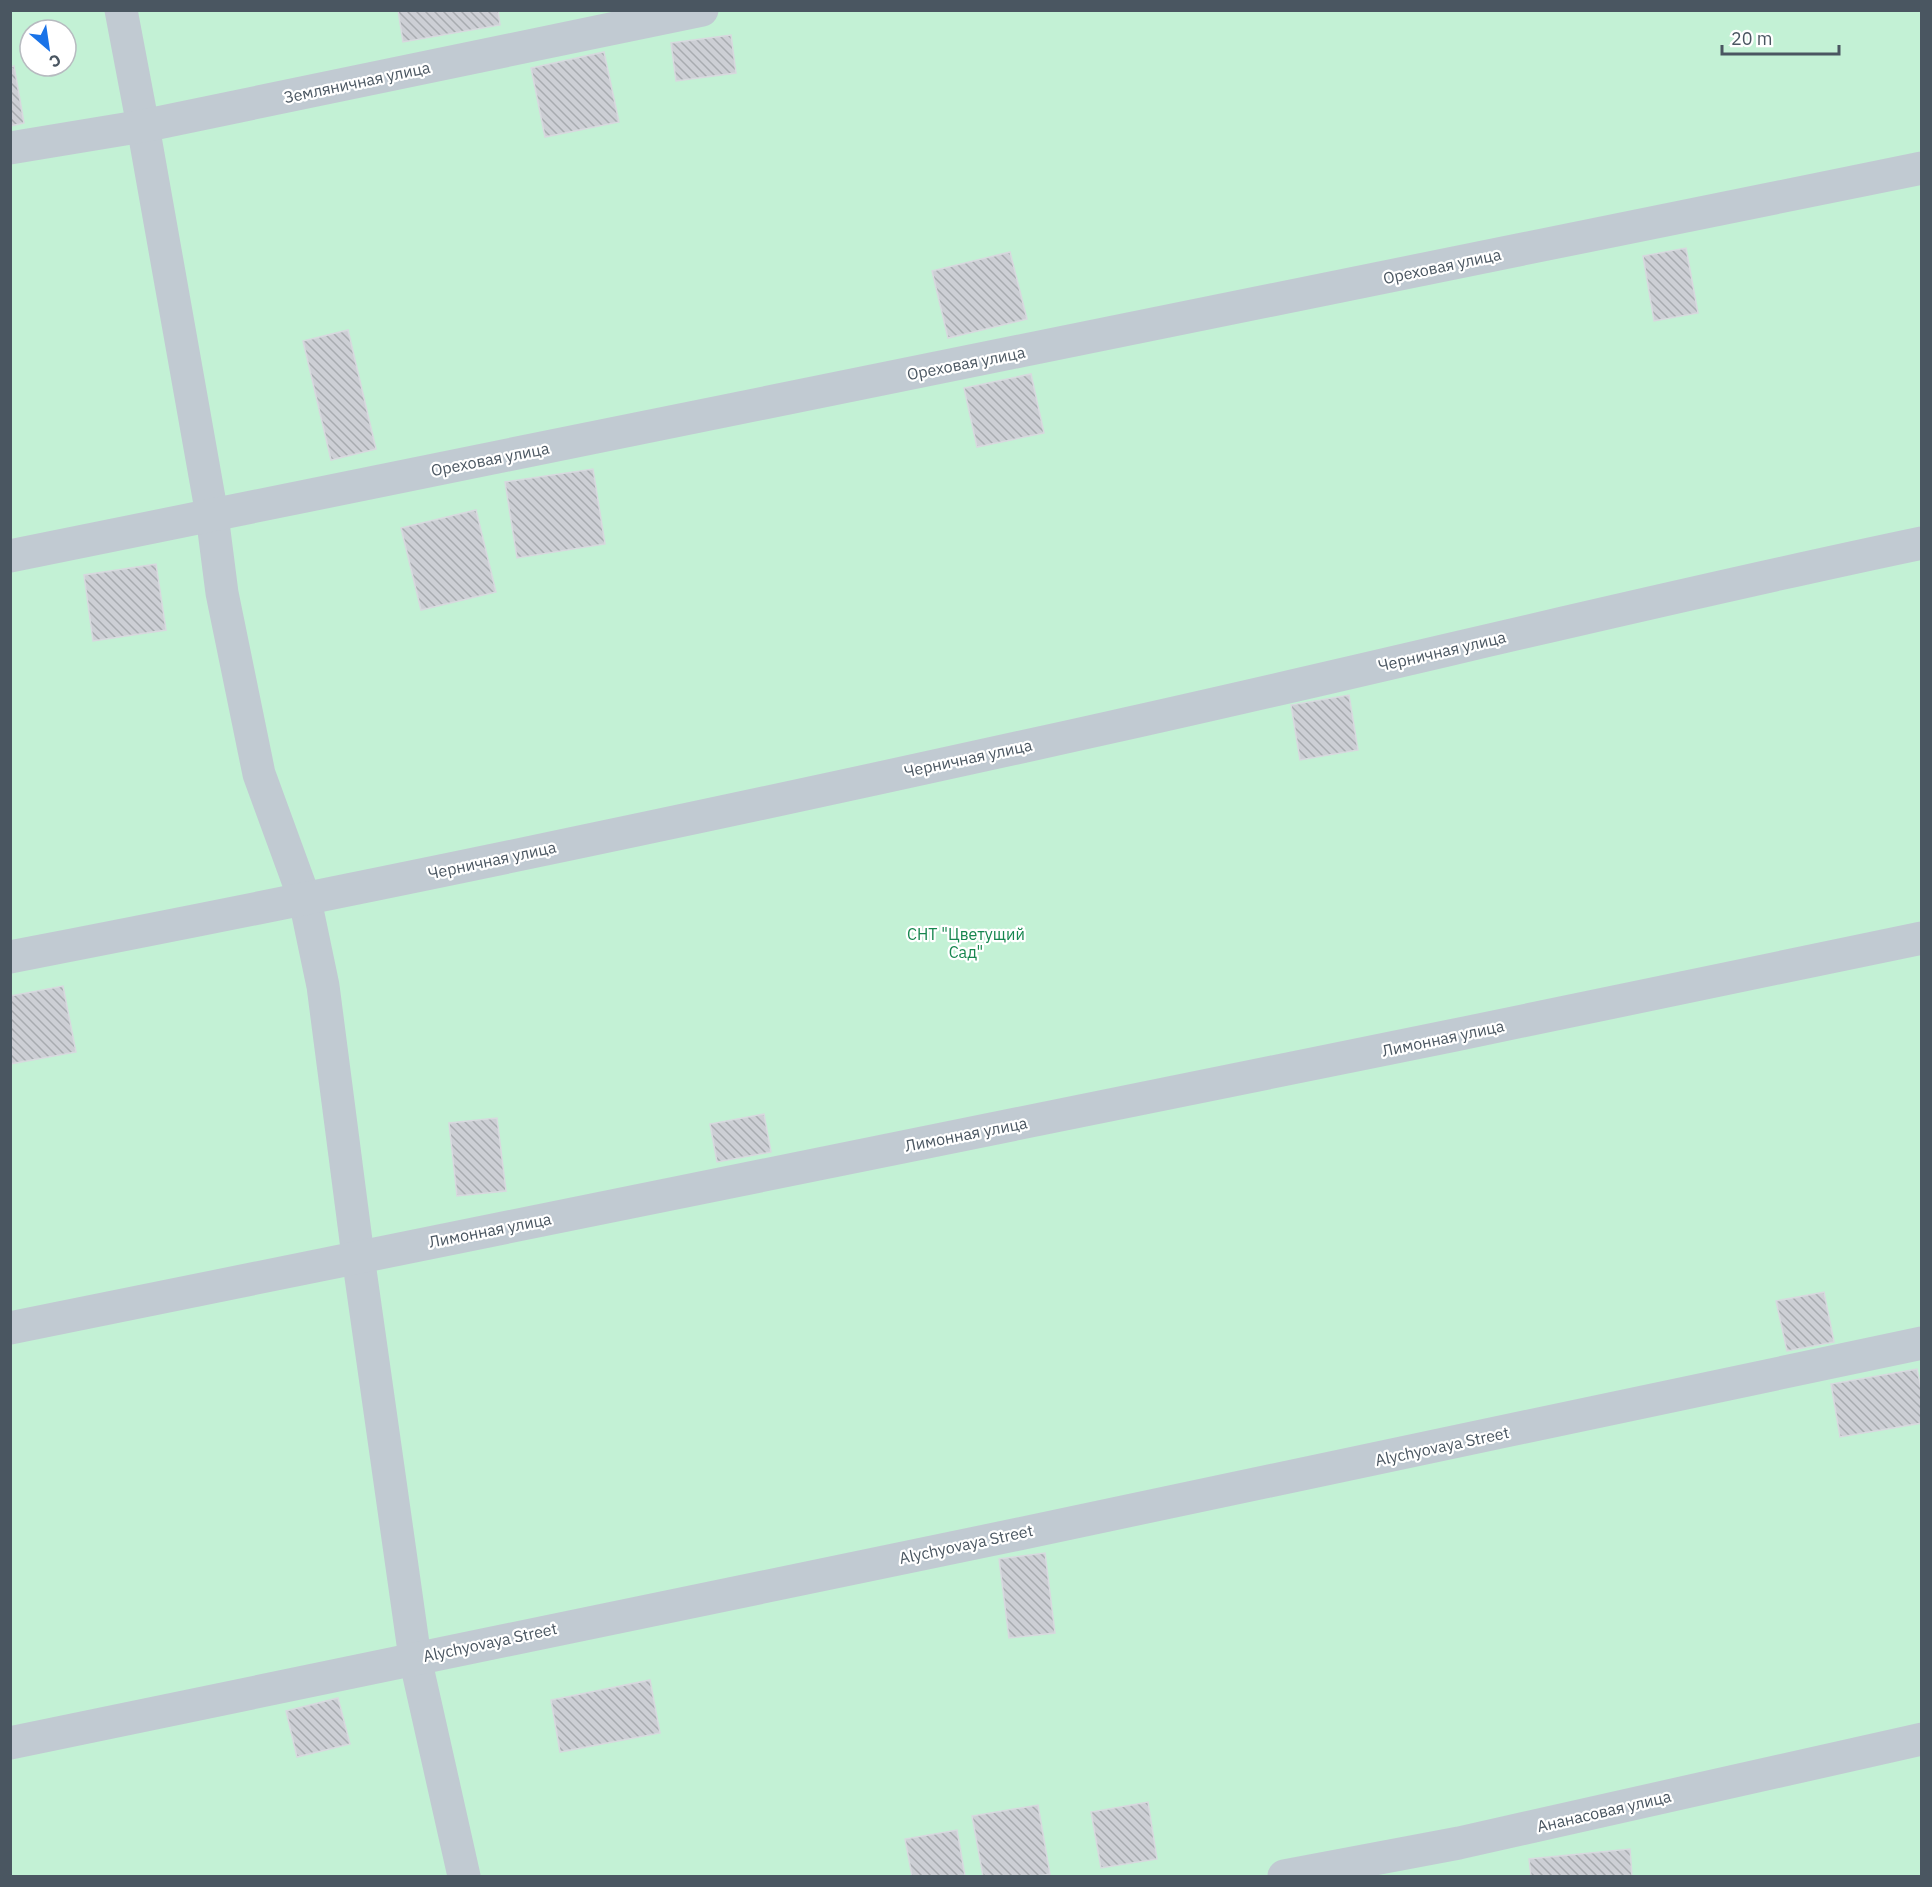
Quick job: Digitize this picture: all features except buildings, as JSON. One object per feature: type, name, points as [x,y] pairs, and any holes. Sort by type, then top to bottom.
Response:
[{"type":"street","points":[[121,10],[212,515],[222,593],[259,774],[305,900],[323,986],[358,1256],[415,1658],[464,1876]]},
{"type":"street","name":"Земляничная улица","points":[[10,148],[143,126],[702,10]]},
{"type":"street","name":"Ореховая улица","points":[[10,556],[1922,168]]},
{"type":"street","name":"Черничная улица","points":[[10,957],[305,900],[1108,728],[1802,568],[1922,543]]},
{"type":"street","name":"Лимонная улица","points":[[10,1328],[1432,1040],[1922,938]]},
{"type":"street","name":"Alychyovaya Street","points":[[10,1743],[1567,1420],[1922,1343]]},
{"type":"street","name":"Ананасовая улица","points":[[1284,1876],[1459,1844],[1922,1739]]},
{"type":"green space","name":"СНТ \"Цветущий Сад\"","points":[[11,11],[1921,11],[1921,1876],[11,1876]]}]
